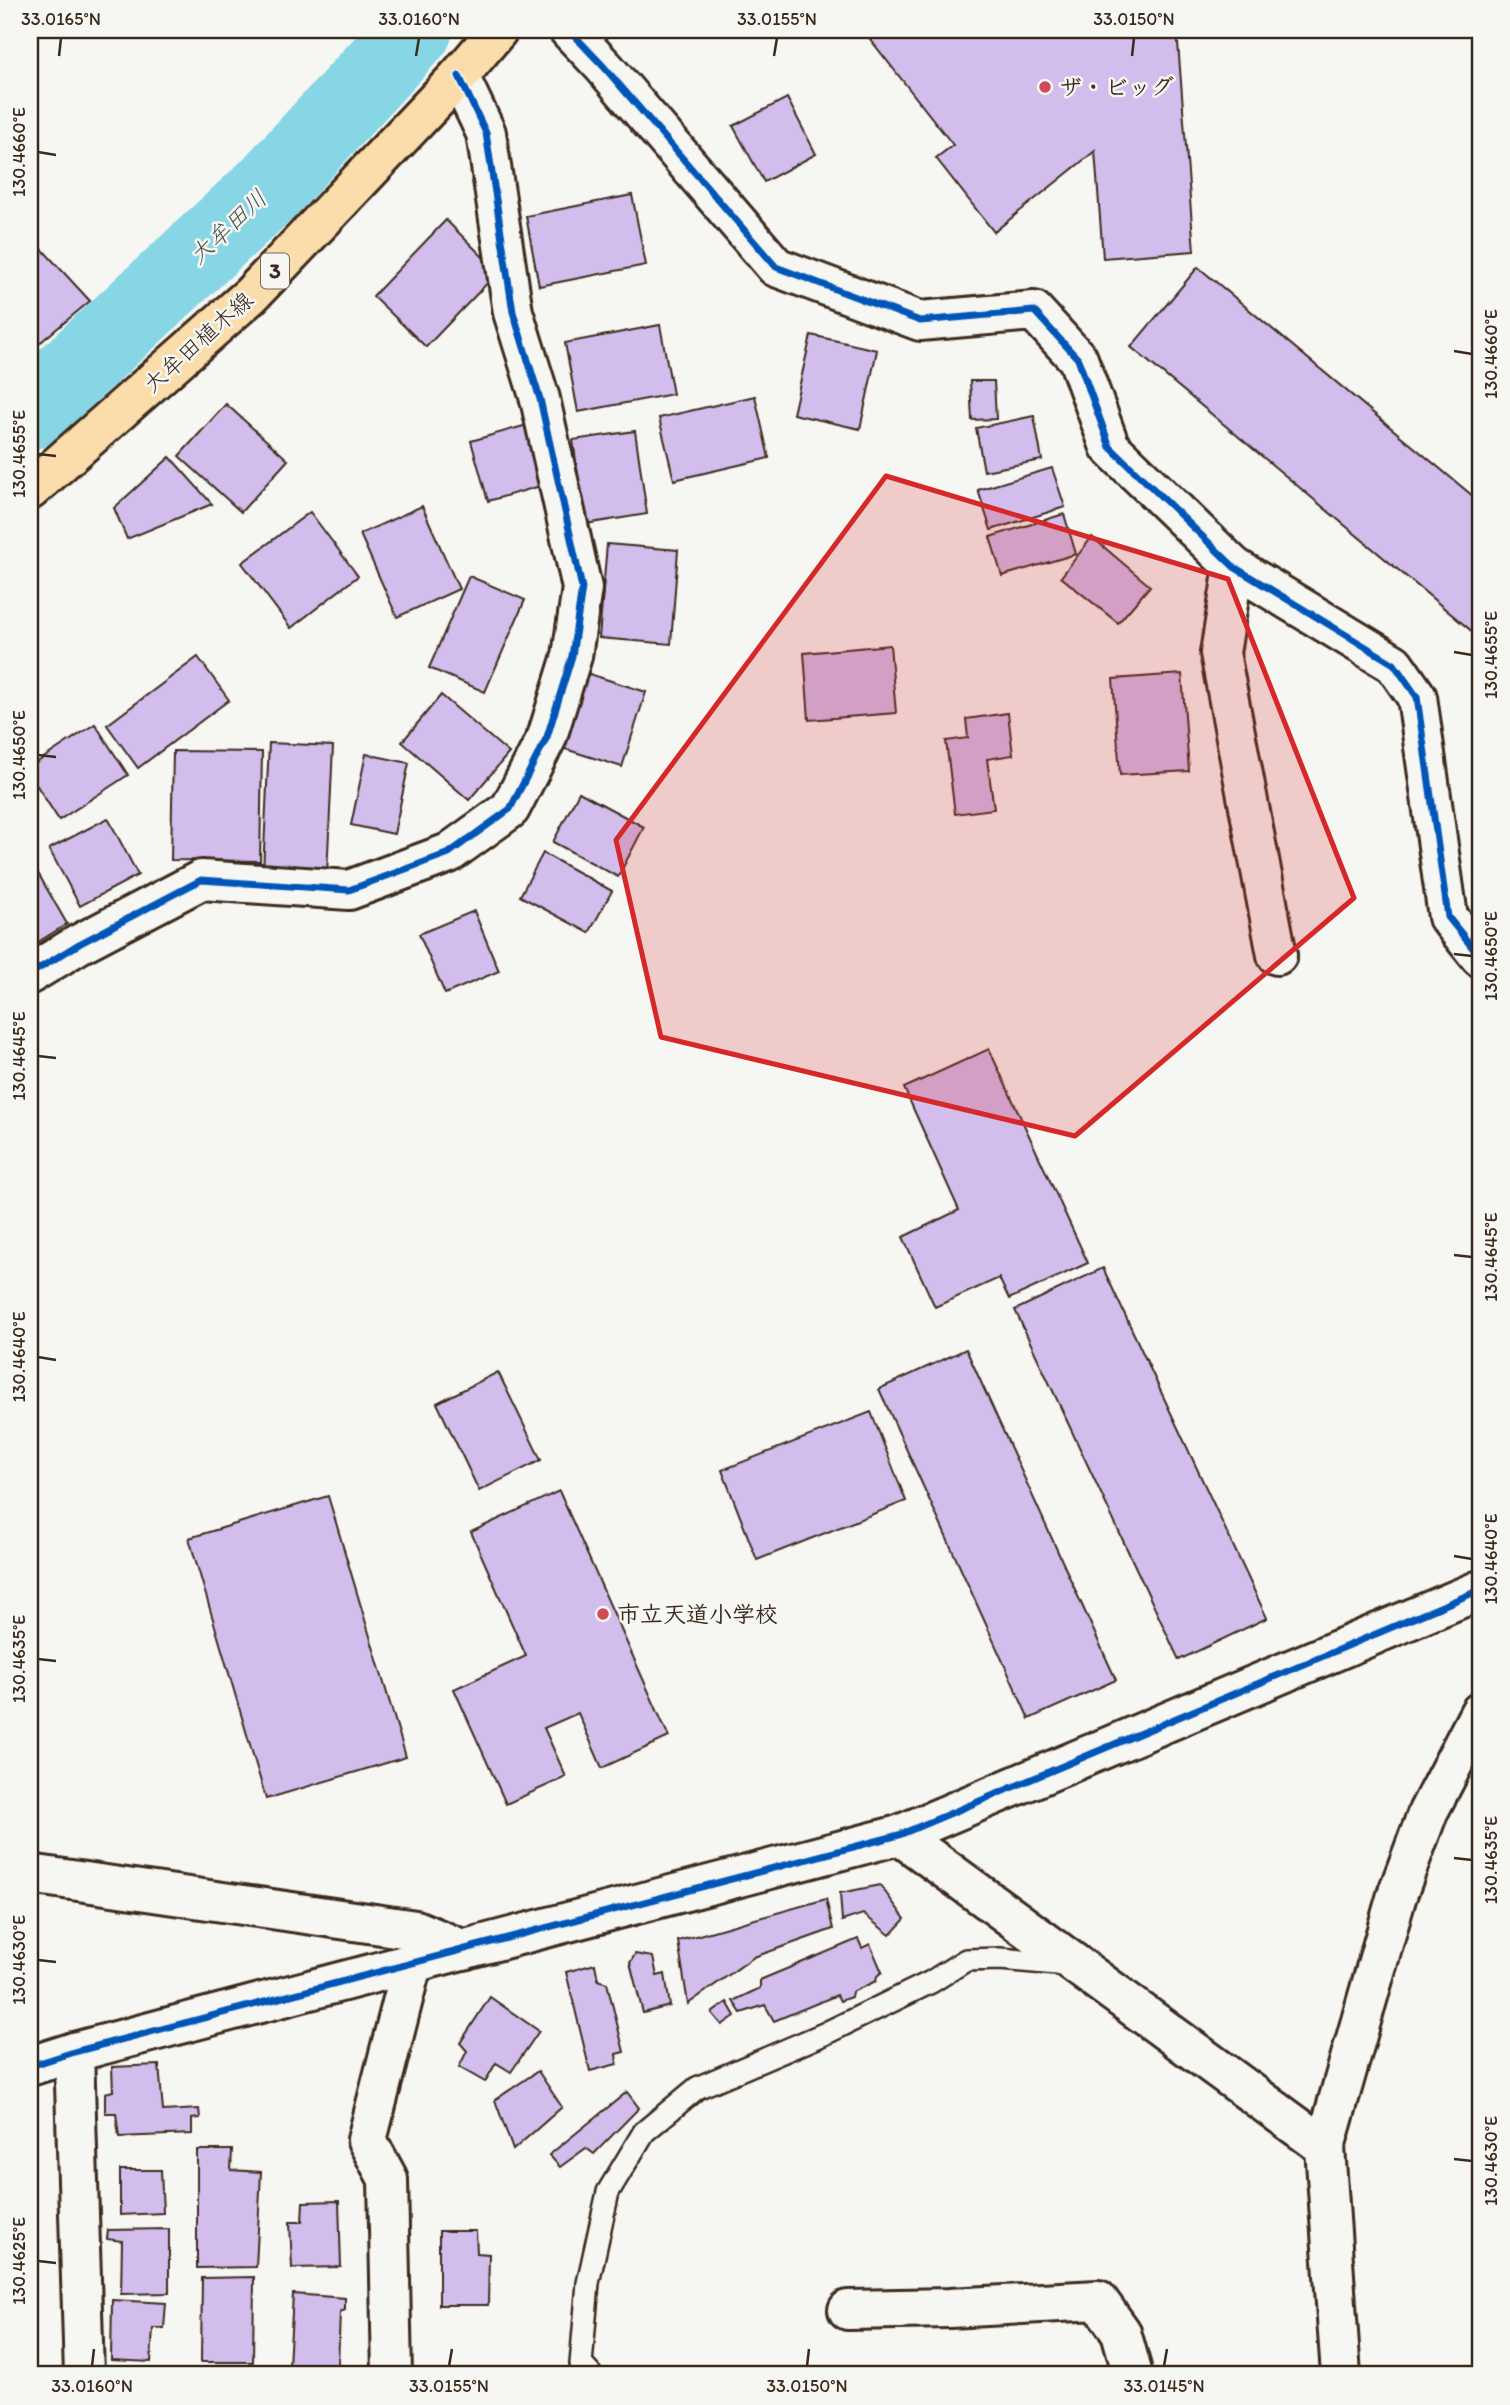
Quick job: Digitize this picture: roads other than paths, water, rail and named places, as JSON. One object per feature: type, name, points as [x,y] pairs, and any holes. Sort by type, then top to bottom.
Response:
[{"type":"main road","name":"大牟田植木線","points":[[30,490],[251,295],[459,76],[498,30]]},
{"type":"street","points":[[569,30],[776,267],[920,321],[1034,312],[1078,359],[1110,447],[1234,567],[1394,664],[1417,697],[1448,917],[1480,957]]},
{"type":"street","points":[[30,975],[79,944],[201,880],[349,890],[449,853],[510,809],[547,737],[572,656],[582,588],[540,399],[513,312],[486,133],[459,76]]},
{"type":"street","points":[[1234,567],[1220,653],[1277,955]]},
{"type":"street","points":[[30,2066],[74,2052],[899,1835],[1480,1590]]},
{"type":"street","points":[[1341,2375],[1325,2147],[1397,1895],[1428,1812],[1480,1712]]},
{"type":"street","points":[[899,1835],[1325,2147]]},
{"type":"street","points":[[30,1874],[416,1930],[464,1950]]},
{"type":"street","points":[[392,2375],[388,2179],[367,2140],[412,1964]]},
{"type":"street","points":[[74,2052],[84,2375]]},
{"type":"street","points":[[848,2310],[1098,2300],[1121,2332],[1133,2375]]},
{"type":"lane","points":[[591,2375],[581,2364],[590,2270],[608,2192],[644,2132],[697,2088],[824,2034],[931,1982],[966,1960],[1000,1959],[1076,1966]]},
{"type":"waterway","name":"大牟田川","points":[[30,411],[267,190],[414,30]]},
{"type":"place","name":"ザ・ビッグ","points":[[1045,87]]},
{"type":"place","name":"市立天道小学校","points":[[603,1614]]}]
